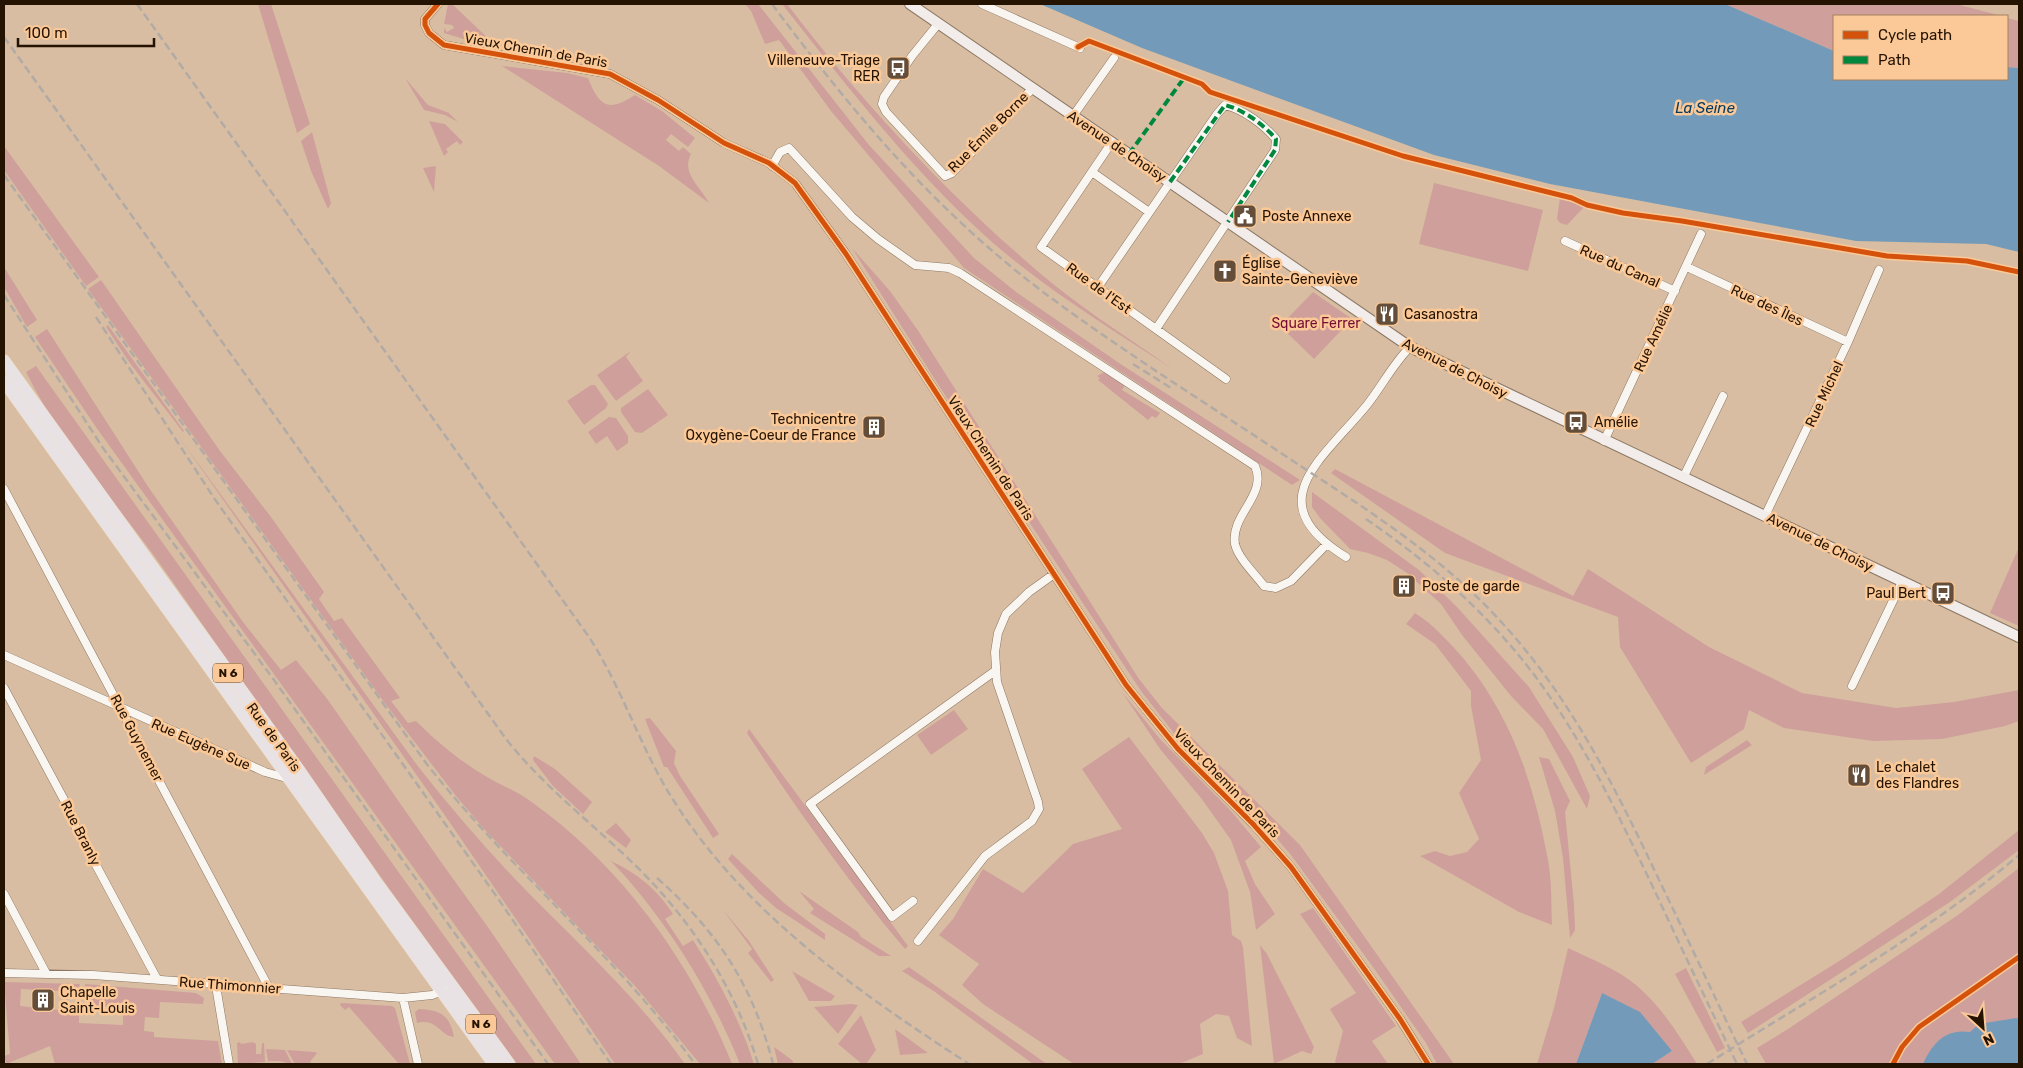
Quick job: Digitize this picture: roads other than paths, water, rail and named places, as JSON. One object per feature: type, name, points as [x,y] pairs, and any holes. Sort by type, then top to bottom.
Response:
[{"type":"main road","name":"Avenue de Choisy","points":[[910,4],[1410,347],[2019,637]]},
{"type":"main road","name":"Rue de Paris","points":[[4,361],[300,772],[375,881],[509,1064]]},
{"type":"main road","name":"Rue de Paris","points":[[4,381],[494,1064]]},
{"type":"street","name":"Vieux Chemin de Paris","points":[[438,4],[425,19],[425,25],[429,33],[444,45],[610,74],[658,100],[708,134],[772,166],[795,183],[814,209],[1113,665],[1150,717],[1178,749],[1254,825],[1291,867],[1396,1014],[1428,1064]]},
{"type":"street","points":[[982,4],[1080,48]]},
{"type":"street","name":"Rue Émile Borne","points":[[938,24],[912,56],[884,97],[882,104],[886,112],[945,176],[952,173],[1032,89]]},
{"type":"street","points":[[1073,116],[1114,58]]},
{"type":"street","points":[[1098,287],[1225,105],[1238,108],[1268,130],[1276,139],[1275,150],[1156,329]]},
{"type":"street","points":[[1112,142],[1092,172],[1149,212]]},
{"type":"street","points":[[772,166],[780,152],[789,148],[852,217],[915,265],[949,268],[960,273],[1255,466],[1258,482],[1236,528],[1235,542],[1238,551],[1264,586],[1276,588],[1292,580],[1326,545]]},
{"type":"street","name":"Rue de l'Est","points":[[1092,172],[1041,247],[1226,379]]},
{"type":"street","name":"Rue Amélie","points":[[1604,441],[1701,234]]},
{"type":"street","name":"Rue du Canal","points":[[1565,241],[1675,291]]},
{"type":"street","name":"Rue des Îles","points":[[1687,267],[1848,342]]},
{"type":"street","name":"Rue Michel","points":[[1765,516],[1848,342],[1879,270]]},
{"type":"street","points":[[1346,557],[1326,545],[1309,527],[1303,512],[1301,497],[1304,484],[1318,461],[1366,406],[1410,347]]},
{"type":"street","points":[[1684,478],[1723,396]]},
{"type":"street","name":"Rue Guynemer","points":[[4,489],[268,988]]},
{"type":"street","points":[[918,941],[978,862],[1032,821],[1039,809],[995,670],[996,642],[1006,614],[1029,592],[1054,574]]},
{"type":"street","points":[[1852,686],[1902,582]]},
{"type":"street","name":"Rue Eugène Sue","points":[[4,655],[265,772],[291,779]]},
{"type":"street","points":[[913,901],[892,917],[810,804],[995,670]]},
{"type":"street","name":"Rue Branly","points":[[4,688],[157,980]]},
{"type":"street","points":[[4,894],[46,973]]},
{"type":"street","name":"Rue Thimonnier","points":[[4,973],[46,973],[403,998],[441,992],[452,984]]},
{"type":"street","points":[[216,986],[229,1064]]},
{"type":"street","points":[[403,998],[418,1064]]},
{"type":"water","name":"La Seine","points":[[1040,4],[1725,4],[1833,51],[1833,80],[2008,80],[2008,67],[2019,68],[2019,252],[1986,244],[1856,241],[1550,184],[1434,155],[1142,48]]},
{"type":"water","points":[[1602,993],[1640,1012],[1672,1051],[1652,1064],[1576,1064]]},
{"type":"water","points":[[2019,1019],[2019,1064],[1923,1064],[1935,1044],[1953,1032],[1970,1032],[1979,1024]]},
{"type":"railway","points":[[137,4],[589,637],[601,656],[661,779],[701,839],[733,878],[768,914],[806,947],[845,979],[969,1064]]},
{"type":"railway","points":[[772,4],[838,89],[905,167],[978,239],[1062,306],[1178,386],[1347,496],[1397,531],[1445,568],[1490,610],[1518,640],[1566,705],[1607,775],[1747,1064]]},
{"type":"railway","points":[[4,37],[506,739],[553,790],[636,866],[676,910],[693,933],[710,958],[738,1009],[758,1064]]},
{"type":"railway","points":[[4,175],[426,763],[492,839],[631,986],[695,1064]]},
{"type":"railway","points":[[4,295],[103,448],[274,680],[548,1064]]},
{"type":"railway","points":[[96,317],[214,498],[497,897],[611,1064]]},
{"type":"railway","points":[[1133,364],[1171,388]]},
{"type":"railway","points":[[1366,519],[1428,566],[1468,601],[1504,638],[1541,684],[1576,738],[1622,824],[1737,1064]]},
{"type":"railway","points":[[1707,1064],[1906,939],[1983,884],[2019,855]]},
{"type":"railway","points":[[657,878],[698,918],[730,961],[755,1009],[773,1064]]},
{"type":"place","name":"Villeneuve-Triage RER","points":[[898,68]]},
{"type":"place","name":"Poste Annexe","points":[[1245,216]]},
{"type":"place","name":"Église Sainte-Geneviève","points":[[1225,271]]},
{"type":"place","name":"Casanostra","points":[[1387,314]]},
{"type":"place","name":"Amélie","points":[[1576,422]]},
{"type":"place","name":"Technicentre Oxygène-Coeur de France","points":[[874,427]]},
{"type":"place","name":"Poste de garde","points":[[1404,586]]},
{"type":"place","name":"Paul Bert","points":[[1943,593]]},
{"type":"place","name":"Le chalet des Flandres","points":[[1859,775]]},
{"type":"place","name":"Chapelle Saint-Louis","points":[[43,1000]]},
{"type":"park label","name":"Square Ferrer","points":[[1316,323]]}]
